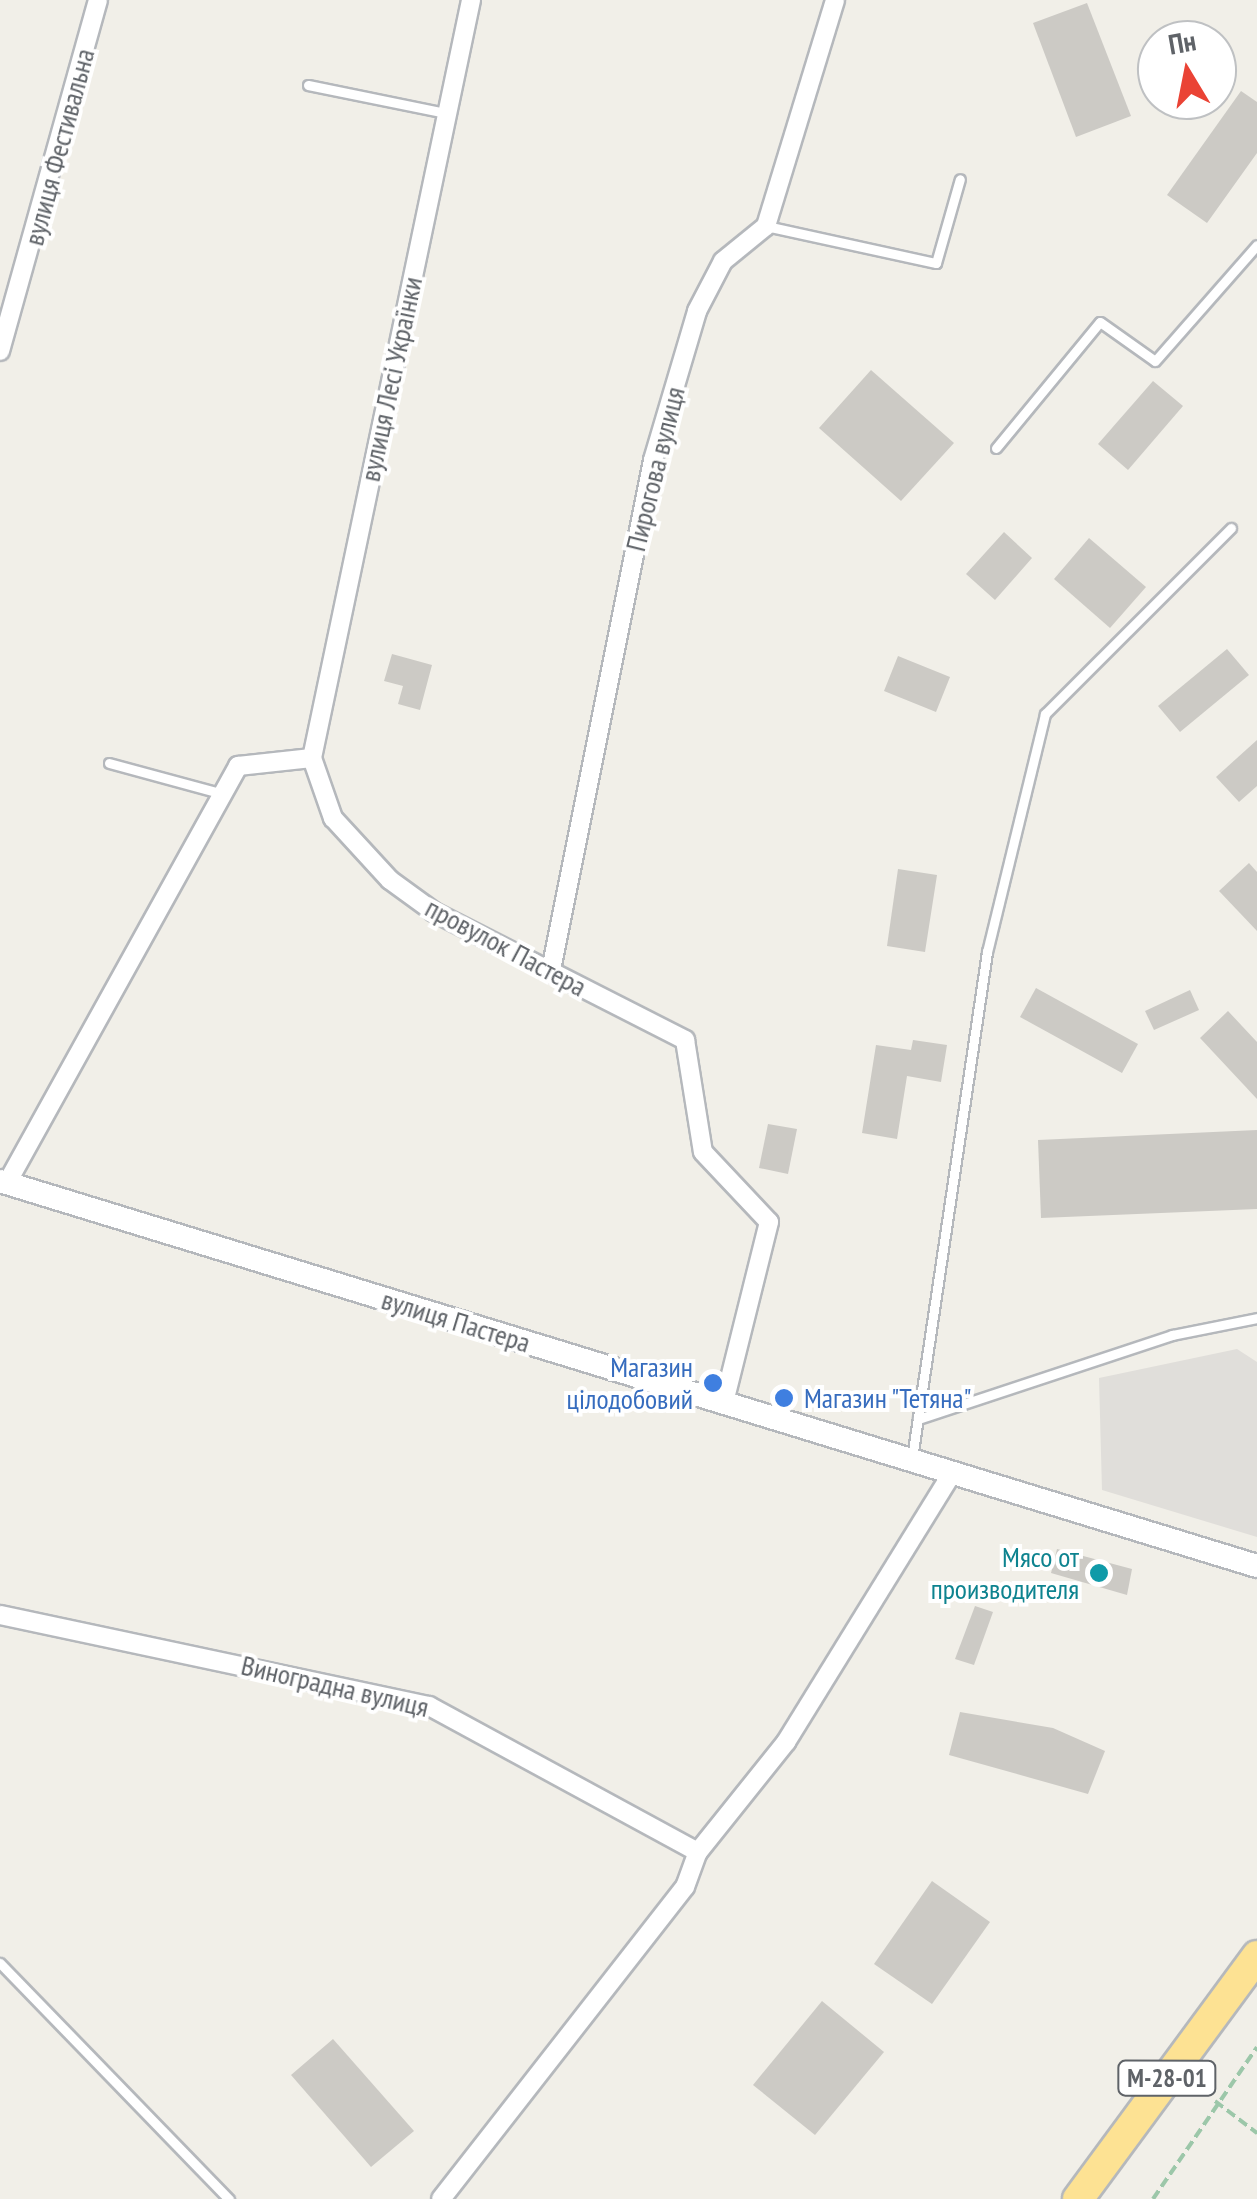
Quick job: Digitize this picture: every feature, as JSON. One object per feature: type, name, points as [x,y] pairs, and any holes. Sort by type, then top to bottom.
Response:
[{"type":"highway","name":"М-28-01","points":[[1078,2199],[1257,1956]]},
{"type":"street","name":"вулиця Фестивальна","points":[[0,351],[98,0]]},
{"type":"street","name":"вулиця Лесі Українки","points":[[312,758],[470,0]]},
{"type":"street","points":[[766,226],[835,0]]},
{"type":"street","name":"Пирогова вулиця","points":[[550,970],[653,460],[697,311],[723,261],[766,226]]},
{"type":"street","points":[[4,1182],[70,1054],[180,884],[224,794],[250,759],[312,758]]},
{"type":"street","name":"провулок Пастера","points":[[312,758],[358,853],[434,912],[685,1040],[703,1152],[768,1222],[724,1403]]},
{"type":"street","name":"вулиця Пастера","points":[[4,1182],[1257,1566]]},
{"type":"street","points":[[441,2199],[685,1887],[698,1852],[796,1726],[952,1472]]},
{"type":"street","name":"Виноградна вулиця","points":[[0,1615],[429,1706],[698,1852]]},
{"type":"lane","points":[[308,85],[446,113]]},
{"type":"lane","points":[[766,226],[936,263],[960,180]]},
{"type":"lane","points":[[996,448],[1100,322],[1155,361],[1257,245]]},
{"type":"lane","points":[[912,1460],[987,952],[1045,714],[1231,528]]},
{"type":"lane","points":[[109,764],[224,794]]},
{"type":"lane","points":[[918,1418],[1172,1335],[1257,1318]]},
{"type":"lane","points":[[0,1963],[228,2199]]},
{"type":"path","points":[[1153,2199],[1215,2101],[1257,2047]]},
{"type":"path","points":[[1215,2101],[1257,2133]]},
{"type":"shaded area","points":[[1237,1349],[1257,1362],[1257,1537],[1102,1490],[1099,1378]]},
{"type":"building","points":[[1087,3],[1131,116],[1076,137],[1033,23]]},
{"type":"building","points":[[1241,91],[1257,102],[1257,153],[1207,223],[1167,195],[1220,120],[1237,120],[1237,97]]},
{"type":"building","points":[[871,370],[954,443],[901,501],[819,428]]},
{"type":"building","points":[[1153,381],[1183,406],[1128,470],[1098,444]]},
{"type":"building","points":[[1004,532],[1032,558],[995,600],[966,574]]},
{"type":"building","points":[[1089,538],[1146,587],[1110,628],[1054,579]]},
{"type":"building","points":[[1227,649],[1249,675],[1180,732],[1158,706]]},
{"type":"building","points":[[392,654],[432,665],[420,710],[398,704],[403,686],[384,681]]},
{"type":"building","points":[[898,656],[950,677],[936,712],[884,691]]},
{"type":"building","points":[[1257,740],[1257,786],[1239,802],[1216,777]]},
{"type":"building","points":[[1249,863],[1257,872],[1257,931],[1219,891]]},
{"type":"building","points":[[898,869],[937,875],[925,952],[887,946]]},
{"type":"building","points":[[1036,988],[1138,1044],[1122,1073],[1020,1017]]},
{"type":"building","points":[[1190,990],[1199,1010],[1154,1030],[1145,1011]]},
{"type":"building","points":[[1228,1011],[1257,1042],[1257,1099],[1200,1038]]},
{"type":"building","points":[[913,1040],[947,1045],[941,1082],[907,1076],[897,1139],[862,1133],[876,1045],[911,1050]]},
{"type":"building","points":[[768,1124],[797,1129],[788,1174],[759,1168]]},
{"type":"building","points":[[1257,1130],[1257,1209],[1041,1218],[1038,1140]]},
{"type":"building","name":"Мясо от производителя","points":[[1057,1549],[1132,1569],[1127,1595],[1051,1573]]},
{"type":"building","points":[[975,1606],[993,1612],[974,1665],[955,1659]]},
{"type":"building","points":[[960,1712],[1053,1728],[1105,1751],[1088,1794],[949,1755]]},
{"type":"building","points":[[932,1881],[990,1922],[932,2004],[874,1964]]},
{"type":"building","points":[[822,2001],[884,2052],[815,2135],[753,2085]]},
{"type":"building","points":[[333,2039],[414,2131],[371,2167],[291,2075]]},
{"type":"place","name":"Магазин цілодобовий","points":[[713,1383]]},
{"type":"place","name":"Магазин \"Тетяна\"","points":[[784,1398]]},
{"type":"place","name":"Мясо от производителя","points":[[1099,1573]]}]
